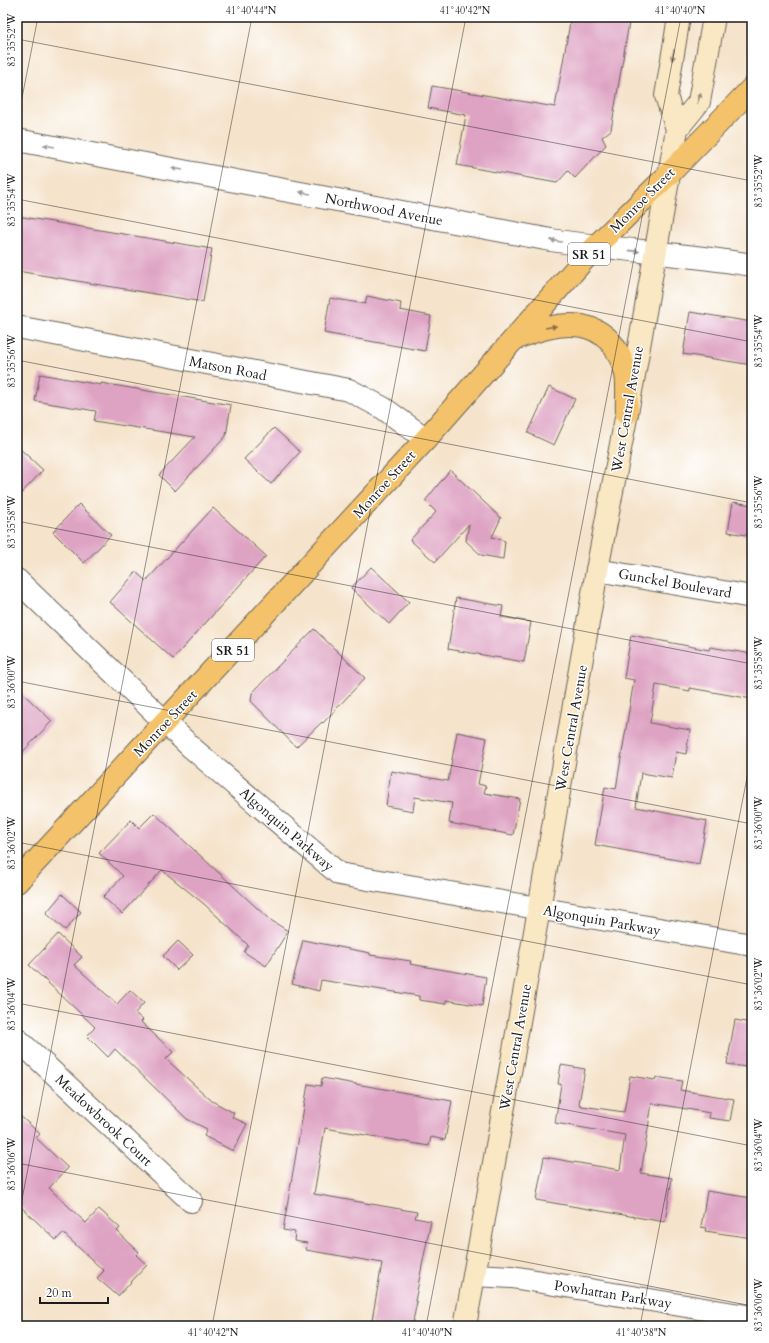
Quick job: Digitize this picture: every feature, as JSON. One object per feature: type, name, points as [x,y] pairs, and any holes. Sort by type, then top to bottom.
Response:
[{"type":"main road","name":"West Central Avenue","points":[[465,1326],[540,909],[597,570],[627,413],[677,129],[666,96],[679,17]]},
{"type":"main road","name":"West Central Avenue","points":[[677,129],[699,102],[714,17]]},
{"type":"main road","name":"Monroe Street","points":[[17,882],[426,439],[595,247],[669,174],[752,88]]},
{"type":"main road","points":[[514,339],[538,329],[557,326],[575,324],[586,326],[595,330],[605,337],[616,350],[625,371],[627,413]]},
{"type":"street","name":"Northwood Avenue","points":[[17,140],[402,211],[429,218],[595,247],[713,258],[752,265]]},
{"type":"street","name":"Matson Road","points":[[17,328],[350,390],[383,408],[426,439]]},
{"type":"street","name":"Gunckel Boulevard","points":[[597,570],[752,597]]},
{"type":"street","name":"Algonquin Parkway","points":[[17,580],[192,748],[339,874],[752,945]]},
{"type":"street","name":"Meadowbrook Court","points":[[17,1039],[191,1201]]},
{"type":"street","name":"Powhattan Parkway","points":[[474,1275],[512,1277],[752,1317]]},
{"type":"building","points":[[571,17],[630,17],[611,130],[602,137],[606,145],[575,178],[568,171],[557,183],[457,165],[466,115],[428,108],[432,86],[555,107]]},
{"type":"building","points":[[17,216],[212,249],[203,302],[17,271]]},
{"type":"building","points":[[367,296],[401,303],[400,310],[431,316],[425,351],[324,333],[330,298],[365,304]]},
{"type":"building","points":[[690,312],[752,322],[752,365],[683,354]]},
{"type":"building","points":[[40,374],[231,405],[226,436],[175,491],[159,475],[195,437],[94,421],[96,411],[35,401]]},
{"type":"building","points":[[549,387],[575,399],[554,445],[528,433]]},
{"type":"building","points":[[274,428],[300,452],[271,484],[244,459]]},
{"type":"building","points":[[17,446],[43,470],[17,498]]},
{"type":"building","points":[[450,470],[501,518],[492,537],[505,541],[503,559],[481,555],[466,541],[469,524],[435,562],[410,540],[436,512],[425,501]]},
{"type":"building","points":[[733,502],[752,505],[752,536],[728,532]]},
{"type":"building","points":[[79,504],[111,535],[84,563],[53,532]]},
{"type":"building","points":[[213,508],[266,556],[173,659],[110,602],[136,572],[146,581]]},
{"type":"building","points":[[371,567],[409,602],[389,624],[351,588]]},
{"type":"building","points":[[456,598],[503,606],[501,617],[531,622],[524,662],[448,649]]},
{"type":"building","points":[[314,629],[365,678],[323,723],[322,722],[296,747],[251,701],[252,693]]},
{"type":"building","points":[[631,635],[709,650],[710,647],[752,654],[752,699],[690,688],[690,691],[656,685],[650,723],[690,730],[686,754],[676,752],[672,778],[641,773],[636,807],[707,821],[699,864],[595,845],[605,787],[616,789],[634,680],[624,678]]},
{"type":"building","points":[[17,688],[52,721],[17,758]]},
{"type":"building","points":[[457,732],[487,738],[478,784],[486,786],[484,793],[520,799],[513,835],[449,823],[452,803],[415,797],[413,811],[386,806],[391,771],[448,781]]},
{"type":"building","points":[[154,813],[269,919],[288,931],[266,966],[244,952],[248,945],[204,904],[162,870],[122,914],[103,897],[123,876],[99,853],[131,820],[139,828]]},
{"type":"building","points":[[62,894],[81,912],[65,930],[46,913]]},
{"type":"building","points":[[58,934],[82,957],[74,965],[117,1004],[130,990],[144,1003],[135,1013],[143,1020],[141,1022],[173,1052],[166,1059],[212,1101],[234,1113],[232,1117],[247,1124],[233,1151],[204,1136],[207,1129],[187,1119],[115,1049],[108,1057],[87,1036],[95,1027],[29,965]]},
{"type":"building","points":[[303,940],[370,953],[370,955],[411,961],[410,964],[486,977],[482,1006],[446,1000],[446,1004],[419,1000],[419,996],[321,980],[319,991],[292,984]]},
{"type":"building","points":[[178,941],[193,955],[177,970],[163,956]]},
{"type":"building","points":[[735,1020],[752,1023],[752,1068],[727,1064]]},
{"type":"building","points":[[561,1065],[585,1069],[579,1104],[582,1106],[624,1112],[630,1076],[655,1080],[656,1077],[682,1081],[680,1090],[734,1099],[730,1121],[709,1118],[710,1113],[652,1103],[641,1173],[672,1178],[665,1222],[536,1200],[544,1157],[620,1170],[625,1135],[555,1123],[561,1084],[558,1084]]},
{"type":"building","points":[[322,1078],[452,1101],[445,1140],[431,1137],[429,1146],[325,1128],[314,1194],[417,1212],[415,1218],[431,1221],[415,1301],[417,1302],[412,1326],[371,1326],[382,1263],[306,1250],[307,1243],[294,1241],[295,1232],[283,1230],[308,1084],[321,1086]]},
{"type":"building","points":[[17,1113],[40,1134],[36,1138],[68,1168],[49,1188],[86,1223],[99,1209],[120,1228],[117,1231],[139,1252],[136,1255],[147,1265],[118,1296],[97,1278],[104,1271],[63,1233],[56,1240],[17,1203]]},
{"type":"building","points":[[707,1191],[752,1198],[752,1238],[705,1231],[706,1228],[701,1227]]}]
